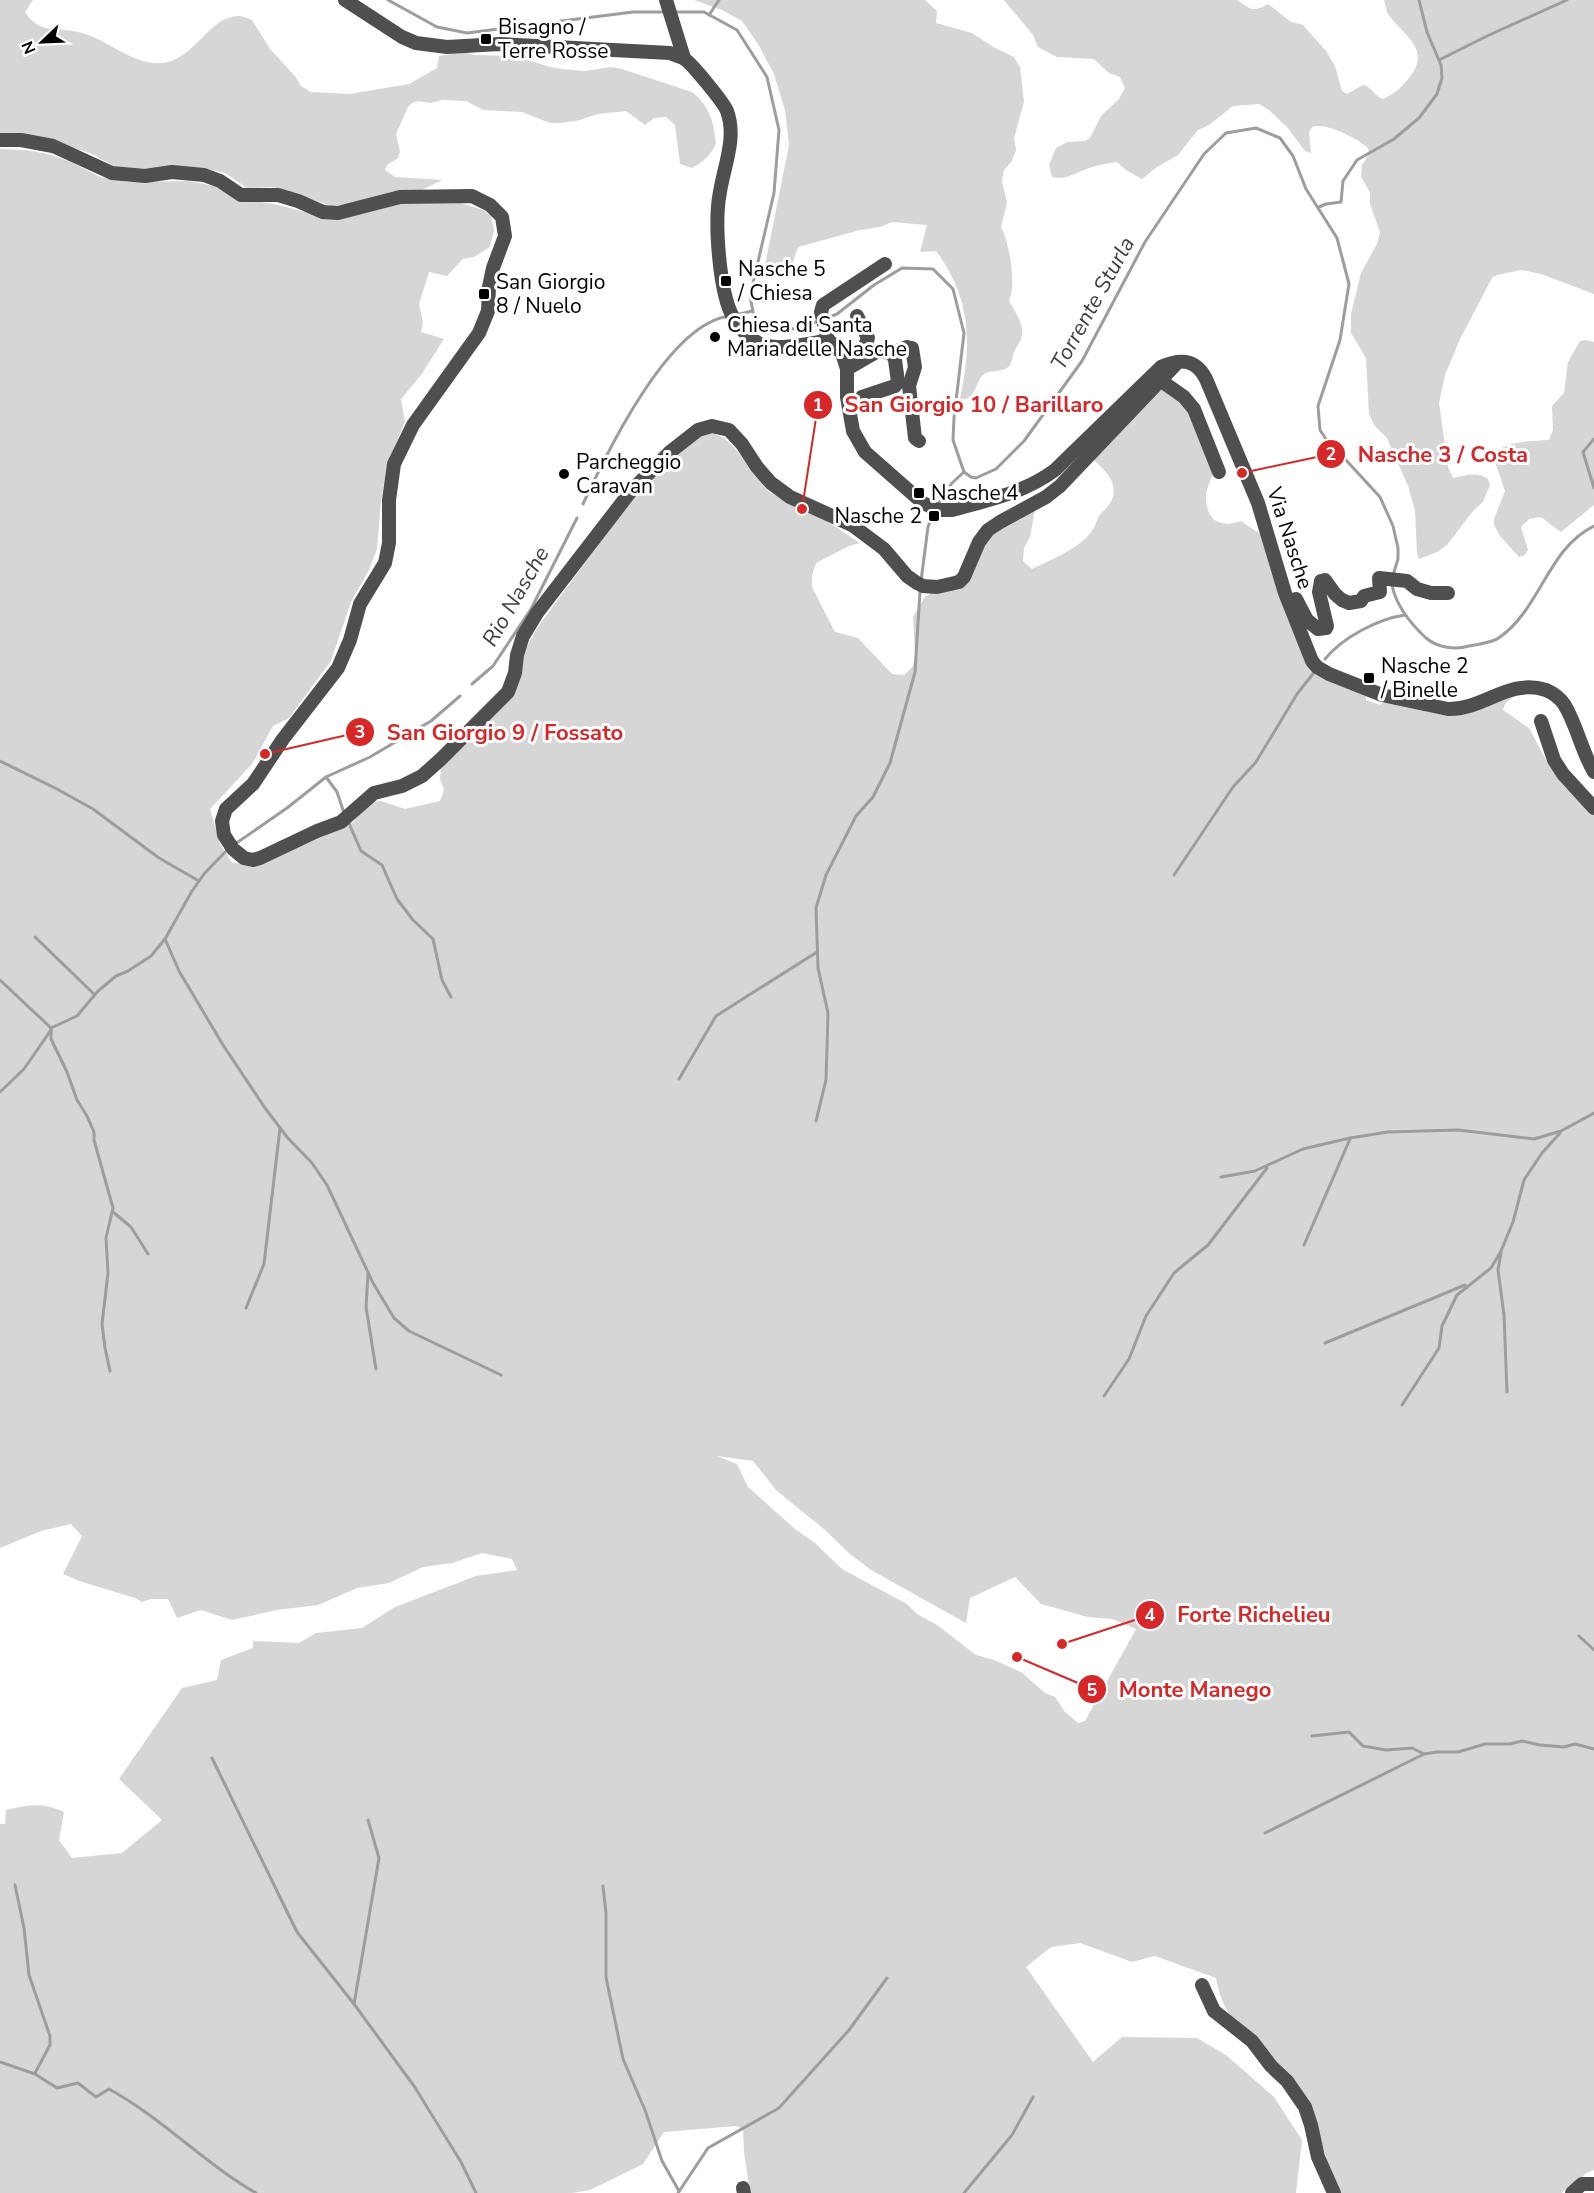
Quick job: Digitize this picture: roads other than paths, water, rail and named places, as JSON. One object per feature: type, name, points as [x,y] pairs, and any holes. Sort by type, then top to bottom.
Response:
[{"type":"street","points":[[345,0],[402,37],[416,43],[447,47],[500,44],[670,53],[684,58]]},
{"type":"street","points":[[667,0],[684,58],[718,97],[727,111],[730,135],[729,153],[719,194],[718,237],[724,293],[731,314],[744,332],[761,344],[794,347],[828,337]]},
{"type":"street","points":[[0,140],[21,140],[52,146],[112,173],[145,176],[172,172],[204,175],[220,181],[240,195],[278,195],[322,212],[338,213],[400,197],[472,196],[490,205],[502,217],[505,236],[493,268],[488,311],[479,333],[413,425],[394,464],[389,500],[389,543],[385,563],[360,604],[350,640],[338,668],[283,739],[253,784],[226,808],[222,828],[229,844],[244,858],[253,860],[346,817],[374,794],[402,786],[422,776],[508,692],[515,673],[517,655],[524,636],[537,613],[631,490],[670,452],[698,430],[712,426],[729,430],[771,483],[790,497],[852,525],[884,549],[912,580],[922,586],[946,586],[959,582],[964,577],[979,542],[988,530],[1046,497],[1060,486],[1178,362]]},
{"type":"street","points":[[851,366],[828,337],[821,312],[823,305],[885,264]]},
{"type":"street","points":[[857,316],[867,338],[864,349],[851,366],[847,397],[853,431],[866,452],[928,506],[944,511],[1016,492],[1036,483],[1055,470],[1153,373],[1161,367],[1178,362]]},
{"type":"street","points":[[851,366],[878,351],[892,354],[907,347],[912,348],[915,367],[909,386],[915,438],[919,441]]},
{"type":"street","points":[[862,397],[895,386],[898,382],[892,354]]},
{"type":"street","name":"Via Nasche","points":[[1178,362],[1198,366],[1206,379],[1258,503],[1285,593],[1308,653],[1317,668],[1389,697],[1448,709],[1459,710],[1521,687],[1549,692],[1562,701],[1571,716],[1587,760],[1594,772]]},
{"type":"street","points":[[1160,380],[1184,397],[1194,409],[1220,472]]},
{"type":"street","points":[[1285,593],[1291,591],[1294,593],[1302,614],[1318,629],[1327,626],[1319,592],[1321,581],[1327,581],[1335,594],[1349,603],[1361,601],[1364,596],[1380,592],[1379,578],[1407,581],[1431,593],[1448,593]]},
{"type":"street","points":[[1541,722],[1554,760],[1563,774],[1594,808]]},
{"type":"street","points":[[1202,1985],[1214,2011],[1252,2041],[1271,2066],[1287,2081],[1305,2107],[1318,2157],[1334,2193]]},
{"type":"street","points":[[1572,2193],[1582,2184],[1594,2184]]},
{"type":"waterway","name":"Torrente Sturla","points":[[388,0],[437,27],[467,33],[633,12],[665,12]]},
{"type":"waterway","points":[[709,15],[719,0]]},
{"type":"waterway","points":[[1319,207],[1341,202],[1343,181],[1357,160],[1394,139],[1419,118],[1437,94],[1442,78],[1441,65],[1427,32],[1419,0]]},
{"type":"waterway","points":[[1439,60],[1567,0]]},
{"type":"waterway","name":"Torrente Sturla","points":[[675,12],[704,12],[737,30],[767,77],[779,130],[774,193],[750,296],[754,317],[762,326],[768,328],[799,329],[818,321]]},
{"type":"waterway","name":"Torrente Sturla","points":[[827,318],[837,314],[874,285],[902,268],[933,269],[953,289],[964,333],[953,440],[964,472],[976,478],[996,469],[1024,441],[1082,361],[1145,242],[1204,154],[1226,133],[1256,128],[1280,138],[1293,156],[1306,189],[1337,238],[1349,284],[1340,340],[1318,406],[1320,430],[1333,450],[1345,459],[1380,497],[1393,526],[1398,548],[1398,559],[1393,575]]},
{"type":"waterway","points":[[736,315],[752,311]]},
{"type":"waterway","name":"Rio Nasche","points":[[583,504],[624,424],[662,365],[684,341],[706,324],[729,316]]},
{"type":"waterway","points":[[1594,439],[1583,452],[1594,488]]},
{"type":"waterway","points":[[937,506],[952,483],[964,472]]},
{"type":"waterway","points":[[921,581],[928,527],[934,511]]},
{"type":"waterway","name":"Rio Nasche","points":[[472,684],[493,666],[531,609],[577,518]]},
{"type":"waterway","name":"Torrente Sturla","points":[[1392,585],[1405,614],[1420,633],[1431,641],[1452,648],[1489,642],[1500,637],[1514,625],[1566,548],[1594,526]]},
{"type":"waterway","points":[[816,1121],[826,1080],[828,1013],[818,968],[816,908],[826,875],[856,816],[873,797],[890,763],[915,672],[920,591]]},
{"type":"waterway","points":[[1325,659],[1351,636],[1384,620],[1405,615]]},
{"type":"waterway","points":[[1174,875],[1233,787],[1256,762],[1297,694],[1316,670]]},
{"type":"waterway","points":[[235,844],[287,808],[326,777],[370,757],[431,721],[460,696]]},
{"type":"waterway","points":[[0,761],[93,809],[159,858],[199,881]]},
{"type":"waterway","points":[[326,777],[337,792],[344,813]]},
{"type":"waterway","points":[[348,821],[361,851],[382,865],[397,899],[413,920],[433,939],[442,980],[451,997]]},
{"type":"waterway","points":[[51,1028],[77,1016],[98,991],[116,976],[151,956],[165,939],[204,874],[229,848]]},
{"type":"waterway","points":[[35,937],[94,994]]},
{"type":"waterway","points":[[165,939],[179,971],[223,1045],[265,1108],[287,1137],[312,1163],[327,1185],[373,1283],[394,1318],[409,1331],[501,1375]]},
{"type":"waterway","points":[[679,1079],[716,1016],[817,952]]},
{"type":"waterway","points":[[0,980],[51,1028],[51,1039],[77,1100],[94,1132],[94,1140],[113,1208],[106,1238],[108,1273],[102,1324],[110,1371]]},
{"type":"waterway","points":[[0,1092],[24,1069],[51,1030]]},
{"type":"waterway","points":[[1221,1177],[1255,1171],[1303,1149],[1350,1138],[1388,1132],[1458,1130],[1534,1139],[1561,1131],[1594,1113]]},
{"type":"waterway","points":[[246,1308],[264,1264],[280,1128]]},
{"type":"waterway","points":[[1402,1405],[1439,1348],[1442,1326],[1457,1295],[1491,1268],[1501,1251],[1513,1222],[1524,1180],[1542,1153],[1560,1133]]},
{"type":"waterway","points":[[1304,1245],[1350,1139]]},
{"type":"waterway","points":[[1104,1396],[1129,1359],[1146,1316],[1174,1273],[1208,1245],[1267,1168]]},
{"type":"waterway","points":[[113,1212],[131,1227],[148,1254]]},
{"type":"waterway","points":[[1501,1253],[1498,1270],[1504,1315],[1507,1392]]},
{"type":"waterway","points":[[368,1274],[366,1307],[376,1369]]},
{"type":"waterway","points":[[1325,1343],[1465,1285]]},
{"type":"waterway","points":[[1579,1636],[1594,1650]]},
{"type":"waterway","points":[[1312,1736],[1349,1732],[1363,1746],[1386,1750],[1412,1748],[1424,1754],[1458,1752],[1485,1744],[1510,1744],[1522,1741],[1564,1747],[1575,1744],[1594,1749]]},
{"type":"waterway","points":[[1265,1833],[1424,1754]]},
{"type":"waterway","points":[[212,1758],[297,1932],[354,2004],[414,2086],[461,2162],[476,2193]]},
{"type":"waterway","points":[[354,2004],[379,1858],[368,1820]]},
{"type":"waterway","points":[[15,1885],[24,1928],[29,1975],[50,2036],[50,2045],[35,2073]]},
{"type":"waterway","points":[[603,1886],[606,1913],[606,1977],[623,2059],[645,2110],[662,2161],[679,2191]]},
{"type":"waterway","points":[[678,2193],[708,2148],[779,2108],[849,2030],[887,1978]]},
{"type":"waterway","points":[[0,2062],[35,2074],[57,2088],[78,2083],[96,2097],[109,2089],[147,2113],[256,2193]]},
{"type":"waterway","points":[[964,2193],[1012,2135],[1033,2097]]},
{"type":"place","name":"Bisagno / Terre Rosse","points":[[486,39]]},
{"type":"place","name":"Nasche 5 / Chiesa","points":[[726,281]]},
{"type":"place","name":"San Giorgio 8 / Nuelo","points":[[484,294]]},
{"type":"place","name":"Chiesa di Santa Maria delle Nasche","points":[[715,337]]},
{"type":"place","name":"Nasche 3 / Costa","points":[[1242,473]]},
{"type":"place","name":"Parcheggio Caravan","points":[[564,474]]},
{"type":"place","name":"Nasche 4","points":[[919,493]]},
{"type":"place","name":"San Giorgio 10 / Barillaro","points":[[802,509]]},
{"type":"place","name":"Nasche 2","points":[[934,516]]},
{"type":"place","name":"Nasche 2 / Binelle","points":[[1369,678]]},
{"type":"place","name":"San Giorgio 9 / Fossato","points":[[265,754]]},
{"type":"place","name":"Forte Richelieu","points":[[1062,1644]]},
{"type":"place","name":"Monte Manego","points":[[1017,1657]]}]
